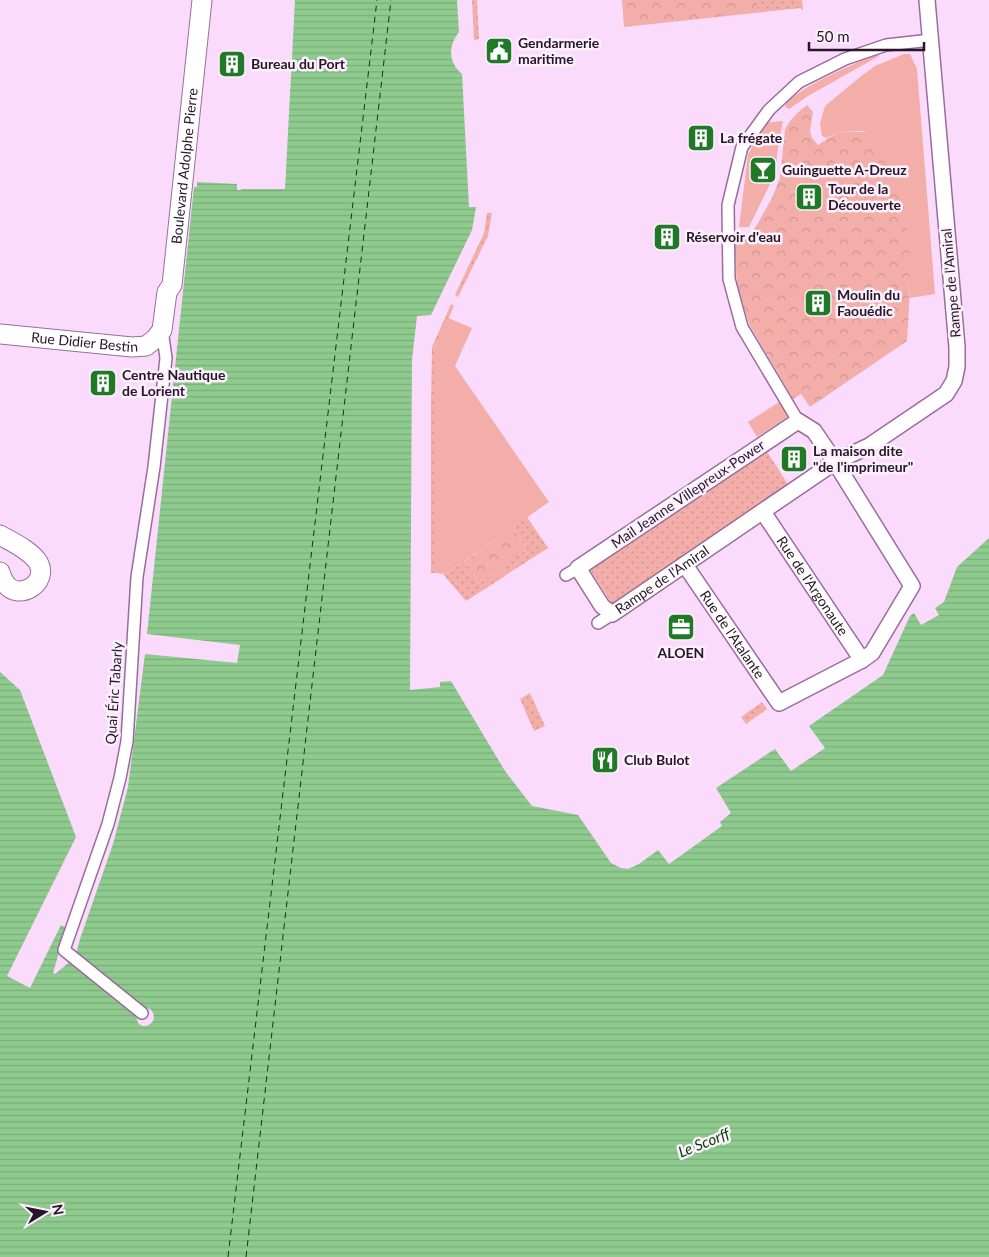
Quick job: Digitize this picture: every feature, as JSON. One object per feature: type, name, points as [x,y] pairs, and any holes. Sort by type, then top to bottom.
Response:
[{"type":"street","name":"Boulevard Adolphe Pierre","points":[[162,330],[168,292],[172,284],[202,0]]},
{"type":"street","name":"Rampe de l'Amiral","points":[[572,571],[602,606],[612,614],[835,462],[869,446],[933,403],[946,394],[954,382],[957,367],[957,347],[927,0]]},
{"type":"street","points":[[862,660],[872,653],[912,586],[814,431],[798,421],[742,327],[729,279],[728,205],[742,147],[769,110],[799,82],[845,59],[886,45],[931,40]]},
{"type":"street","name":"Rue Didier Bestin","points":[[0,334],[132,347],[146,346],[162,330]]},
{"type":"street","name":"Quai Éric Tabarly","points":[[142,1014],[64,950],[108,824],[127,741],[137,577],[154,467],[166,358],[162,330]]},
{"type":"street","name":"Mail Jeanne Villepreux-Power","points":[[572,571],[798,421]]},
{"type":"street","name":"Rue de l'Argonaute","points":[[762,512],[862,660]]},
{"type":"street","points":[[0,535],[29,553],[39,563],[41,576],[31,588],[23,591],[13,590],[5,585],[0,572]]},
{"type":"street","name":"Rue de l'Atalante","points":[[685,565],[779,704],[862,660]]},
{"type":"street","points":[[598,623],[612,614]]},
{"type":"green space","points":[[472,0],[477,0],[479,39],[474,40]]},
{"type":"green space","points":[[622,0],[802,0],[803,11],[800,8],[624,27]]},
{"type":"green space","points":[[757,0],[800,0],[800,8],[758,12]]},
{"type":"green space","points":[[879,53],[879,56],[808,96],[789,109],[785,107],[786,102],[808,87],[831,74]]},
{"type":"green space","points":[[904,54],[910,54],[917,69],[935,294],[910,298],[907,225],[898,186],[891,167],[880,147],[863,131],[838,132],[827,138],[822,136],[820,123],[825,106],[860,77],[875,66]]},
{"type":"green space","points":[[807,105],[813,112],[810,131],[812,138],[818,145],[838,132],[864,132],[881,148],[892,169],[900,192],[906,217],[910,268],[907,341],[810,407],[801,394],[793,399],[749,324],[737,286],[734,235],[750,237],[772,198],[780,178],[785,130],[794,116]]},
{"type":"green space","points":[[783,121],[775,174],[749,227],[739,227],[748,155],[763,123]]},
{"type":"green space","points":[[487,213],[492,213],[488,236],[458,297],[455,295],[484,233]]},
{"type":"green space","points":[[451,304],[454,306],[435,348],[435,573],[431,573],[432,347]]},
{"type":"green space","points":[[448,318],[472,328],[455,366],[549,502],[446,574],[435,573],[435,348]]},
{"type":"green space","points":[[779,402],[789,416],[757,437],[748,422]]},
{"type":"green space","points":[[766,450],[789,486],[612,604],[589,568]]},
{"type":"green space","points":[[527,517],[548,548],[506,575],[500,566],[527,549],[513,527]]},
{"type":"green space","points":[[513,527],[527,549],[501,566],[506,575],[499,580],[494,573],[479,583],[465,561]]},
{"type":"green space","points":[[465,561],[479,583],[494,573],[499,580],[466,601],[443,574],[446,574]]},
{"type":"green space","points":[[530,693],[545,726],[534,731],[520,699]]},
{"type":"green space","points":[[762,702],[767,709],[746,724],[741,717]]},
{"type":"water","name":"Le Scorff","points":[[295,0],[457,0],[459,32],[451,48],[451,54],[454,64],[462,74],[469,207],[476,207],[472,230],[431,315],[417,316],[412,360],[410,690],[440,687],[440,682],[451,681],[505,771],[532,806],[578,815],[611,863],[621,868],[628,869],[639,864],[658,850],[669,864],[722,826],[720,822],[731,813],[716,788],[775,749],[791,771],[825,748],[809,726],[883,675],[910,616],[914,613],[921,625],[939,615],[935,608],[944,602],[957,567],[989,538],[989,1257],[0,1257],[0,672],[20,690],[76,837],[7,976],[30,988],[61,925],[66,928],[53,973],[55,974],[72,960],[137,1013],[139,1024],[142,1026],[148,1025],[154,1019],[150,1009],[141,1009],[76,954],[113,844],[128,787],[145,654],[237,663],[240,645],[147,634],[194,187],[197,187],[197,182],[237,184],[237,190],[285,189]]},
{"type":"ferry route","points":[[228,1257],[377,0]]},
{"type":"ferry route","points":[[246,1257],[391,0]]},
{"type":"place","name":"Gendarmerie maritime","points":[[499,51]]},
{"type":"place","name":"Bureau du Port","points":[[232,64]]},
{"type":"place","name":"La frégate","points":[[701,138]]},
{"type":"place","name":"Guinguette A-Dreuz","points":[[763,170]]},
{"type":"place","name":"Tour de la Découverte","points":[[809,197]]},
{"type":"place","name":"Réservoir d'eau","points":[[667,237]]},
{"type":"place","name":"Moulin du Faouédic","points":[[818,303]]},
{"type":"place","name":"Centre Nautique de Lorient","points":[[103,383]]},
{"type":"place","name":"La maison dite \"de l'imprimeur\"","points":[[794,459]]},
{"type":"place","name":"ALOEN","points":[[681,627]]},
{"type":"place","name":"Club Bulot","points":[[605,760]]}]
